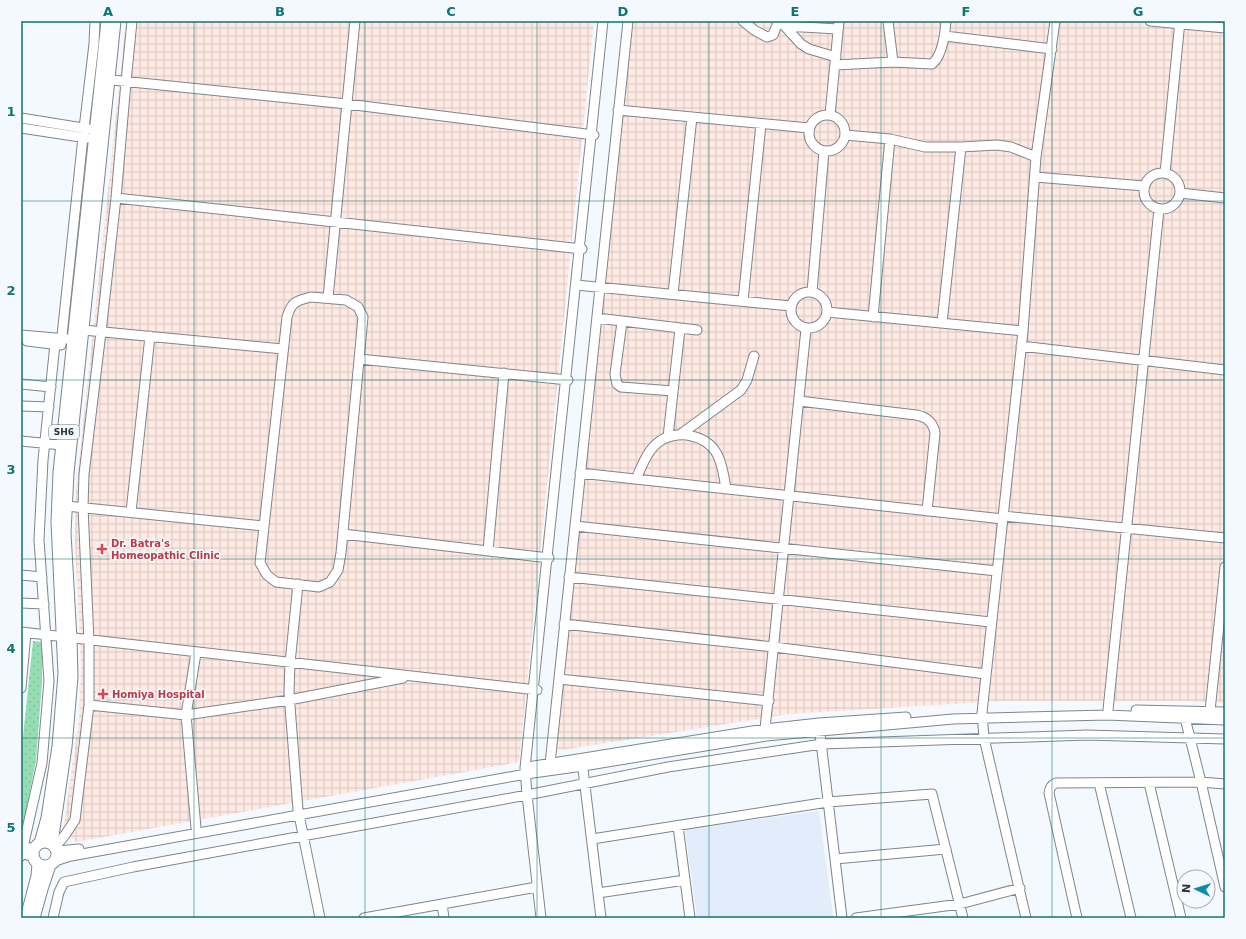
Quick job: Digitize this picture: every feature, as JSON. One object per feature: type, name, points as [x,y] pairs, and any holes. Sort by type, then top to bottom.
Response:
[{"type":"main road","name":"SH6","points":[[105,79],[107,21]]},
{"type":"main road","name":"SH6","points":[[26,918],[37,876],[28,852],[47,818],[58,746],[67,638],[65,533],[66,506],[94,135],[115,21]]},
{"type":"main road","name":"SH6","points":[[34,918],[54,853],[72,677],[67,638],[57,522],[59,472],[62,445],[78,340]]},
{"type":"main road","points":[[48,842],[54,853],[43,866],[28,852],[48,842]]},
{"type":"street","points":[[28,852],[42,763],[49,680],[39,540],[45,443],[51,387],[94,135],[95,21]]},
{"type":"street","points":[[54,853],[74,820],[89,705],[89,641],[83,507],[84,474],[116,198],[132,21]]},
{"type":"street","points":[[328,298],[355,21]]},
{"type":"street","points":[[541,918],[527,795],[527,772],[604,21]]},
{"type":"street","points":[[550,764],[628,21]]},
{"type":"street","points":[[743,21],[754,30],[767,37],[773,35],[777,25],[782,23],[839,25],[830,115]]},
{"type":"street","points":[[888,21],[893,62]]},
{"type":"street","points":[[782,23],[802,44],[809,49],[835,61],[932,64],[936,60],[945,36],[946,21]]},
{"type":"street","points":[[1026,918],[984,738],[982,716],[1023,331],[1036,157],[1052,49],[1054,21]]},
{"type":"street","points":[[1150,21],[1225,28]]},
{"type":"street","points":[[1165,173],[1180,23]]},
{"type":"street","points":[[945,36],[1052,49]]},
{"type":"street","points":[[105,79],[347,104],[593,135]]},
{"type":"street","points":[[618,110],[809,128]]},
{"type":"street","points":[[824,115],[830,115],[838,118],[846,129],[843,143],[837,149],[831,151],[817,149],[809,137],[809,128],[816,118],[824,115]]},
{"type":"street","points":[[673,294],[692,117]]},
{"type":"street","points":[[21,118],[94,135]]},
{"type":"street","points":[[743,301],[760,124]]},
{"type":"street","points":[[21,128],[94,135]]},
{"type":"street","points":[[845,135],[890,140],[925,147],[997,145],[1011,147],[1036,157]]},
{"type":"street","points":[[873,316],[890,140]]},
{"type":"street","points":[[942,323],[961,147]]},
{"type":"street","points":[[812,292],[824,151]]},
{"type":"street","points":[[1158,173],[1165,173],[1172,176],[1177,181],[1180,187],[1180,193],[1177,201],[1172,207],[1159,209],[1152,207],[1146,201],[1144,186],[1146,181],[1151,176],[1158,173]]},
{"type":"street","points":[[1035,177],[1144,186]]},
{"type":"street","points":[[1180,193],[1225,198]]},
{"type":"street","points":[[116,198],[581,249]]},
{"type":"street","points":[[1108,710],[1159,209]]},
{"type":"street","points":[[577,285],[791,306]]},
{"type":"street","points":[[805,292],[812,292],[819,295],[824,300],[827,306],[827,312],[824,320],[819,326],[806,329],[799,326],[793,320],[791,306],[793,300],[798,295],[805,292]]},
{"type":"street","points":[[311,297],[328,298],[346,300],[358,307],[363,317],[338,570],[330,582],[319,587],[276,582],[267,575],[260,563],[286,317],[290,306],[298,301],[311,297]]},
{"type":"street","points":[[827,312],[1023,331]]},
{"type":"street","points":[[597,318],[697,330]]},
{"type":"street","points":[[622,322],[615,374],[617,384],[621,387],[673,391]]},
{"type":"street","points":[[668,438],[680,329]]},
{"type":"street","points":[[766,729],[806,329]]},
{"type":"street","points":[[21,341],[59,342],[78,340],[101,332],[283,349]]},
{"type":"street","points":[[21,335],[59,342]]},
{"type":"street","points":[[131,512],[150,336]]},
{"type":"street","points":[[1021,346],[1225,370]]},
{"type":"street","points":[[636,479],[647,454],[660,440],[681,434],[741,390],[747,380],[754,356]]},
{"type":"street","points":[[359,359],[567,380]]},
{"type":"street","points":[[488,551],[504,374]]},
{"type":"street","points":[[21,384],[51,387]]},
{"type":"street","points":[[799,401],[923,416],[930,421],[934,426],[935,433],[927,511]]},
{"type":"street","points":[[21,406],[49,407]]},
{"type":"street","points":[[681,434],[698,437],[712,447],[723,467],[726,489]]},
{"type":"street","points":[[21,441],[62,445]]},
{"type":"street","points":[[580,473],[927,511],[1225,538]]},
{"type":"street","points":[[66,506],[264,526]]},
{"type":"street","points":[[575,526],[784,549],[997,570]]},
{"type":"street","points":[[342,534],[548,558]]},
{"type":"street","points":[[1210,711],[1225,567]]},
{"type":"street","points":[[21,575],[42,576]]},
{"type":"street","points":[[569,577],[991,622]]},
{"type":"street","points":[[298,584],[290,663],[289,700],[298,812],[320,918]]},
{"type":"street","points":[[21,603],[44,604]]},
{"type":"street","points":[[564,624],[774,647],[986,674]]},
{"type":"street","points":[[21,688],[24,633],[535,690]]},
{"type":"street","points":[[196,653],[186,715],[196,828]]},
{"type":"street","points":[[89,705],[186,715],[289,700],[413,677]]},
{"type":"street","points":[[558,679],[769,701]]},
{"type":"street","points":[[54,853],[298,812],[766,729],[1108,710],[1184,714],[1225,720]]},
{"type":"street","points":[[982,716],[1184,714],[1210,711],[1225,712]]},
{"type":"street","points":[[1184,714],[1225,886]]},
{"type":"street","points":[[527,772],[550,764],[582,762],[819,727]]},
{"type":"street","points":[[819,727],[842,918]]},
{"type":"street","points":[[53,918],[59,892],[64,882],[133,867],[527,795],[668,767],[822,744],[1087,735],[1225,739]]},
{"type":"street","points":[[582,762],[586,783],[601,918]]},
{"type":"street","points":[[1149,782],[1181,918]]},
{"type":"street","points":[[1077,918],[1049,793],[1053,784],[1201,782],[1225,784]]},
{"type":"street","points":[[1099,783],[1131,918]]},
{"type":"street","points":[[592,839],[828,802],[932,794],[963,918]]},
{"type":"street","points":[[54,853],[71,856],[298,812]]},
{"type":"street","points":[[678,826],[690,918]]},
{"type":"street","points":[[835,859],[946,849]]},
{"type":"street","points":[[598,893],[685,880]]},
{"type":"street","points":[[364,918],[537,887]]},
{"type":"street","points":[[856,918],[960,904],[1020,888]]},
{"type":"street","points":[[442,904],[444,918]]},
{"type":"shaded area","points":[[126,21],[594,21],[519,762],[76,842],[63,830],[79,719],[81,666],[75,542],[76,490]]},
{"type":"shaded area","points":[[631,21],[1225,21],[1225,703],[1186,701],[1002,701],[789,714],[556,751]]},
{"type":"shaded area","points":[[819,811],[833,916],[815,918],[697,918],[685,829]]},
{"type":"green space","points":[[33,641],[42,642],[42,682],[36,760],[21,837],[21,756]]},
{"type":"place","name":"Dr. Batra's Homeopathic Clinic","points":[[102,549]]},
{"type":"place","name":"Homiya Hospital","points":[[103,694]]}]
